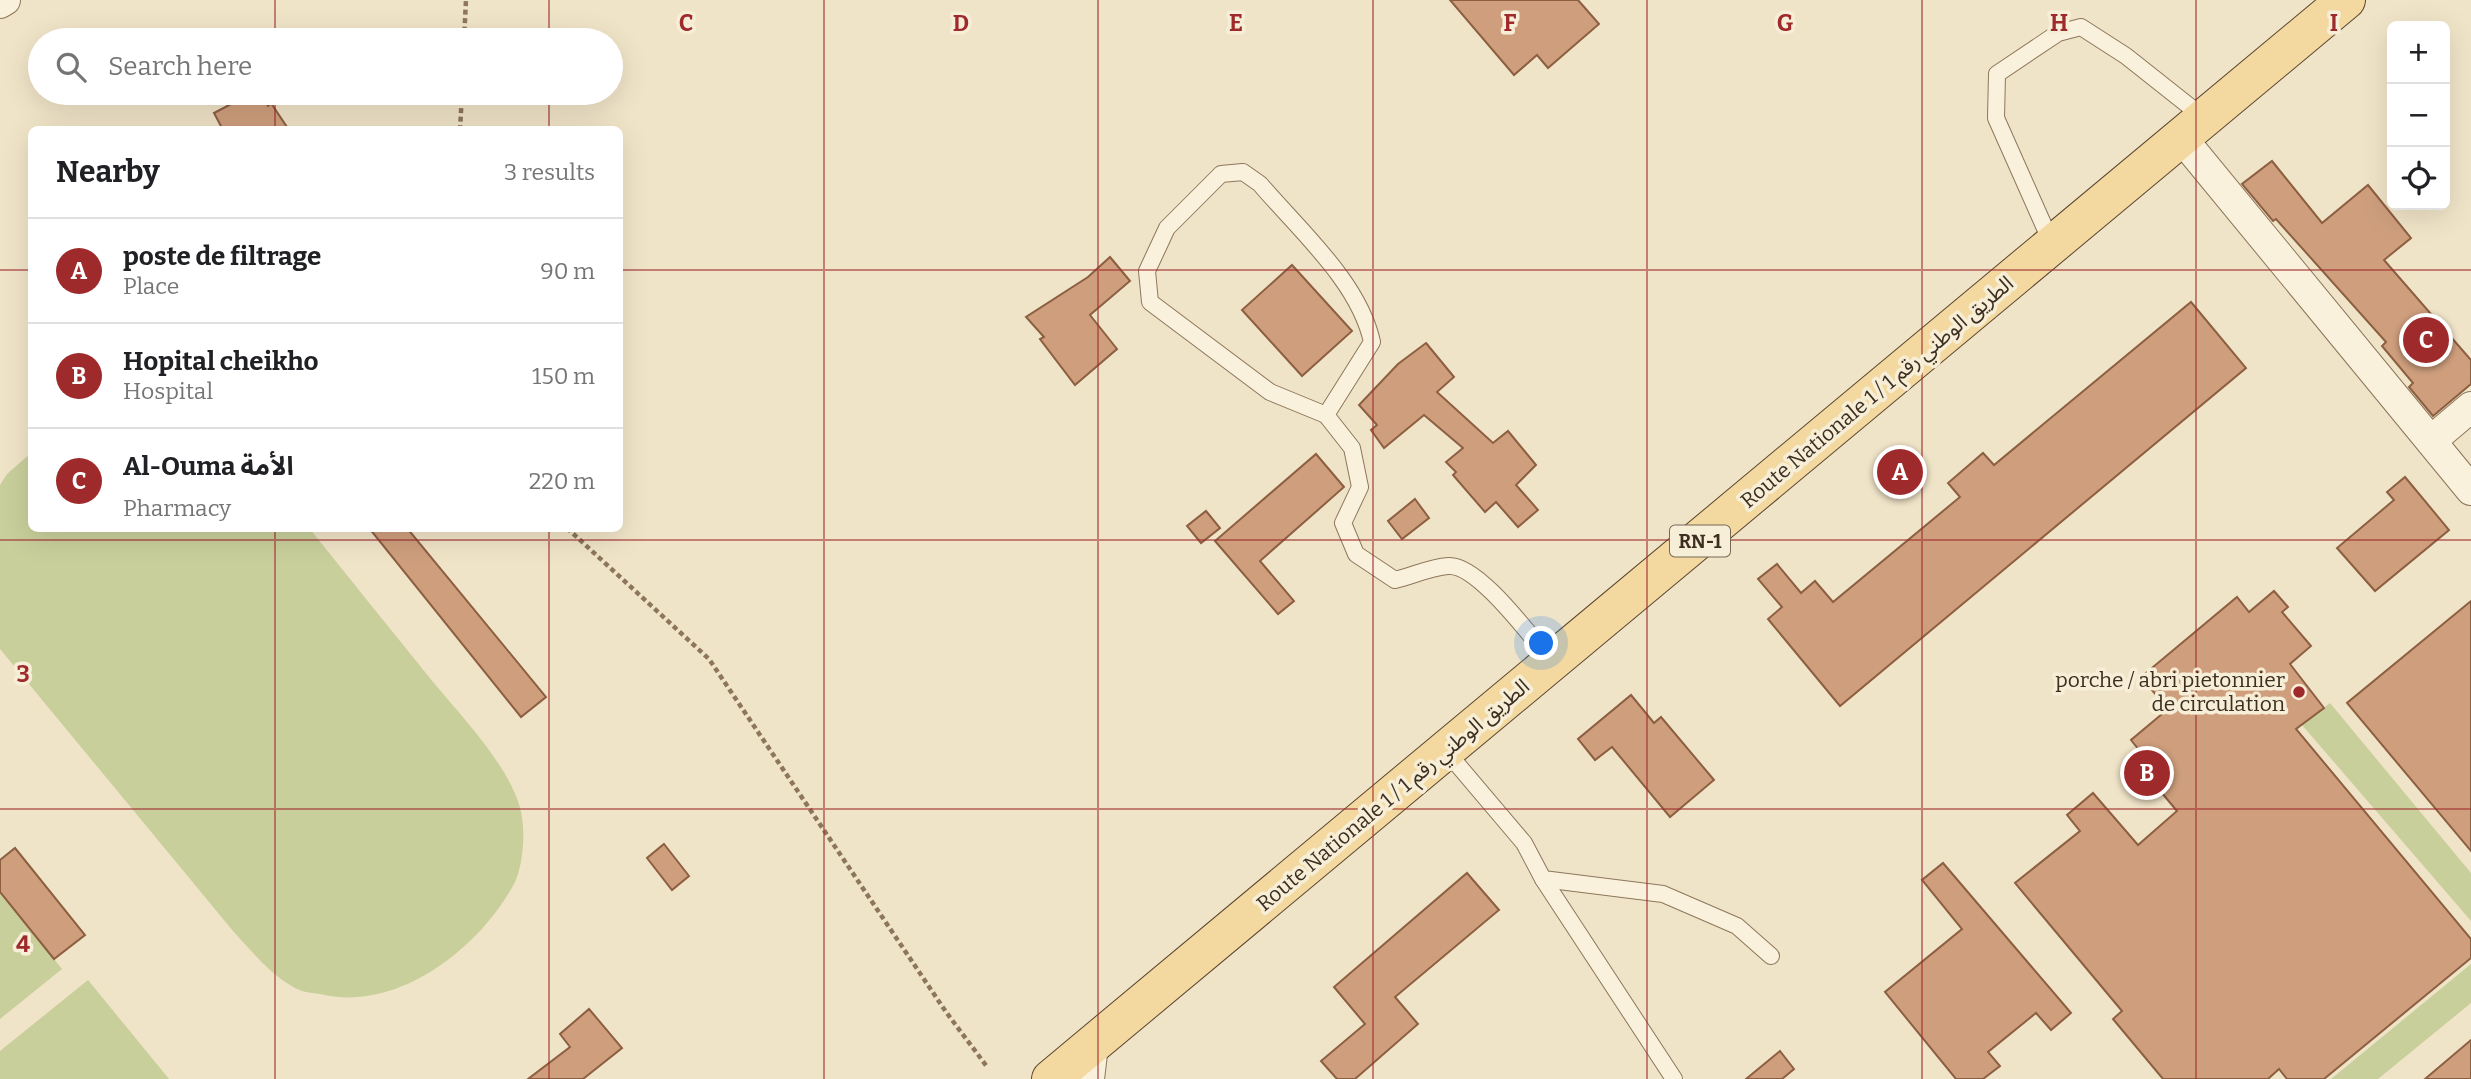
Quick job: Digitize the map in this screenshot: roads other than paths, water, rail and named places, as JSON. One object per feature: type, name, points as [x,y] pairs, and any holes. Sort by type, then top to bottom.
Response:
[{"type":"main road","name":"Route Nationale 1 / الطريق الوطني رقم 1","points":[[1051,1079],[1091,1062],[1446,751],[2346,0]]},
{"type":"street","points":[[0,3],[5,0]]},
{"type":"street","points":[[2192,127],[2471,490]]},
{"type":"street","points":[[2432,440],[2471,407]]},
{"type":"lane","points":[[2052,244],[1996,118],[1997,74],[2057,33],[2081,27],[2126,56],[2192,127]]},
{"type":"lane","points":[[1326,415],[1373,342],[1367,317],[1354,293],[1260,184],[1243,172],[1221,174],[1167,228],[1147,271],[1150,302],[1270,393],[1326,415],[1352,448],[1360,487],[1343,523],[1356,554],[1395,580],[1449,565],[1466,570],[1488,588],[1553,662]]},
{"type":"lane","points":[[1446,751],[1524,843],[1543,878],[1674,1079]]},
{"type":"lane","points":[[1543,878],[1663,894],[1737,926],[1771,956]]},
{"type":"place","name":"Al-Ouma الأمة","points":[[2426,340]]},
{"type":"place","name":"poste de filtrage","points":[[1900,472]]},
{"type":"place","name":"porche / abri pietonnier de circulation","points":[[2299,692]]},
{"type":"place","name":"Hopital cheikho","points":[[2147,773]]}]
